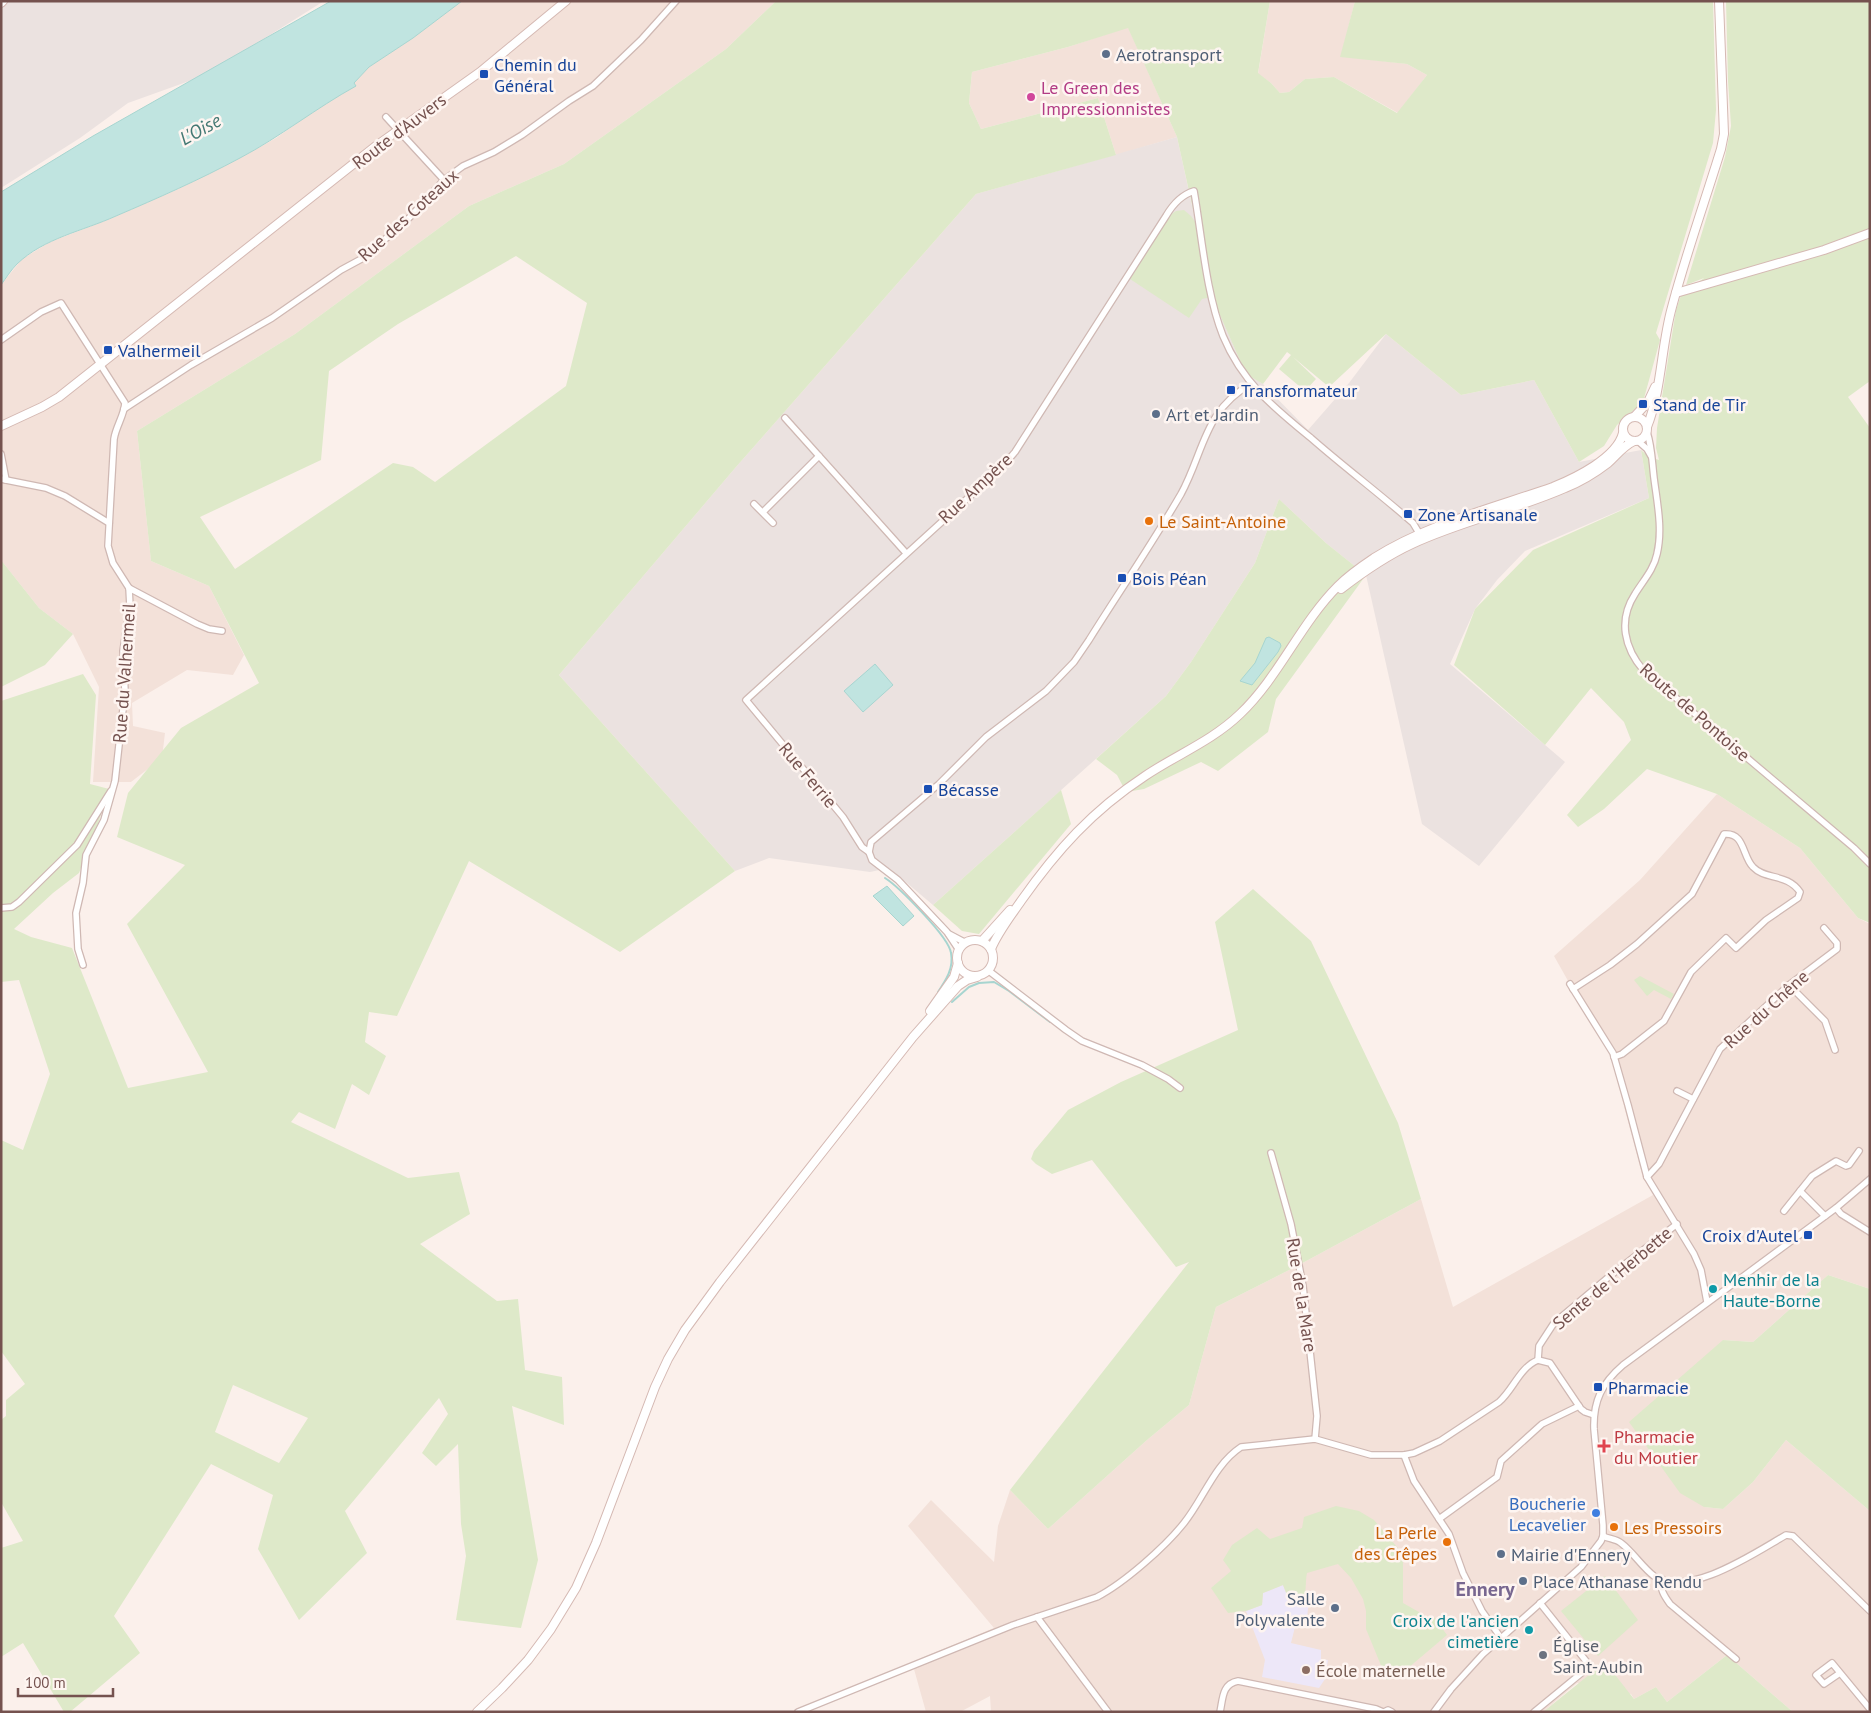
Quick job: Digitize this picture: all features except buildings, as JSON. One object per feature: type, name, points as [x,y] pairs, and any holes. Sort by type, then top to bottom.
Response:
[{"type":"main road","name":"Route d'Auvers","points":[[1,426],[42,408],[101,366],[398,130],[480,72],[566,1]]},
{"type":"main road","points":[[1421,537],[1567,488],[1600,469],[1622,448],[1644,437],[1656,403],[1665,336],[1676,292],[1721,149],[1724,126],[1719,1]]},
{"type":"main road","points":[[1676,292],[1824,250],[1870,233]]},
{"type":"main road","points":[[982,941],[1081,827],[1105,804],[1147,774],[1209,738],[1240,714],[1265,685],[1321,607],[1348,581],[1421,537],[1574,478],[1611,452],[1620,440],[1624,423],[1635,416],[1648,402],[1658,377]]},
{"type":"main road","points":[[1635,416],[1644,420],[1647,430]]},
{"type":"main road","points":[[1623,433],[1628,439],[1636,441]]},
{"type":"main road","points":[[477,1712],[528,1660],[551,1629],[576,1588],[596,1543],[655,1387],[668,1359],[685,1330],[720,1282],[913,1037],[958,986],[989,971],[994,960],[992,949],[996,937],[1035,882]]},
{"type":"main road","points":[[913,1037],[914,1032],[956,973],[959,950],[971,940],[982,941],[992,949]]},
{"type":"main road","points":[[958,962],[965,974],[977,977]]},
{"type":"street","name":"Rue des Coteaux","points":[[124,409],[191,365],[276,315],[340,270],[373,250],[424,202],[444,180],[463,166],[494,152],[522,135],[593,86],[642,40],[676,1]]},
{"type":"street","points":[[386,117],[444,180]]},
{"type":"street","name":"Rue Ampère","points":[[746,700],[1015,452],[1172,206],[1185,194],[1194,191],[1212,297],[1219,323],[1231,353],[1251,384]]},
{"type":"street","points":[[1,340],[42,312],[61,303],[123,399],[124,409]]},
{"type":"street","points":[[869,852],[872,841],[939,784],[986,737],[1046,691],[1074,662],[1181,493],[1210,427],[1222,406],[1237,391],[1251,384],[1283,416],[1413,523],[1421,537]]},
{"type":"street","name":"Rue du Valhermeil","points":[[82,965],[78,949],[76,912],[83,883],[86,855],[104,820],[114,785],[123,721],[125,691],[123,651],[130,607],[129,588],[108,551],[114,439],[115,431],[124,409]]},
{"type":"street","points":[[785,418],[906,553]]},
{"type":"street","name":"Route de Pontoise","points":[[1647,430],[1651,442],[1659,542],[1653,566],[1631,600],[1625,616],[1625,634],[1633,656],[1644,671],[1854,848],[1870,864]]},
{"type":"street","points":[[1636,441],[1647,449],[1652,458]]},
{"type":"street","points":[[1,454],[4,479],[46,488],[65,496],[109,523]]},
{"type":"street","points":[[763,512],[819,456]]},
{"type":"street","points":[[754,504],[773,523]]},
{"type":"street","points":[[129,588],[197,624],[209,629],[222,631]]},
{"type":"street","name":"Rue Ferrie","points":[[746,700],[843,817],[862,847],[869,852],[873,862],[898,880],[947,932]]},
{"type":"street","name":"Rue du Valhermeil","points":[[1,908],[12,907],[19,902],[77,845],[114,785]]},
{"type":"street","points":[[1614,1057],[1622,1054],[1664,1021],[1691,972],[1726,938],[1736,948],[1757,928],[1800,896],[1799,890],[1789,881],[1757,870],[1750,863],[1740,840],[1729,834],[1724,834],[1692,894],[1610,965],[1571,986],[1610,1047],[1647,1177],[1688,1241],[1699,1266],[1707,1302]]},
{"type":"street","name":"Rue du Chêne","points":[[1647,1177],[1659,1164],[1720,1050],[1789,985],[1837,949],[1836,943],[1824,928]]},
{"type":"street","points":[[947,932],[966,943]]},
{"type":"street","points":[[947,932],[959,950]]},
{"type":"street","points":[[989,971],[1082,1041],[1142,1065],[1180,1088]]},
{"type":"street","points":[[1789,985],[1825,1020],[1835,1050]]},
{"type":"street","points":[[1677,1091],[1693,1099]]},
{"type":"street","points":[[1784,1211],[1812,1176],[1836,1161],[1846,1166],[1849,1165],[1859,1151]]},
{"type":"street","name":"Rue de la Mare","points":[[1271,1153],[1291,1224],[1303,1286],[1317,1416],[1315,1439]]},
{"type":"street","points":[[1434,1712],[1472,1665],[1581,1567],[1598,1546],[1603,1536],[1594,1415],[1598,1395],[1611,1375],[1836,1208],[1870,1179]]},
{"type":"street","points":[[1800,1191],[1825,1216]]},
{"type":"street","points":[[1836,1208],[1841,1214],[1870,1232]]},
{"type":"street","name":"Sente de l'Herbette","points":[[1538,1360],[1539,1346],[1554,1323],[1611,1275],[1677,1224]]},
{"type":"street","points":[[798,1712],[1037,1617],[1097,1596],[1118,1584],[1176,1532],[1199,1501],[1218,1469],[1233,1452],[1241,1447],[1315,1439],[1371,1455],[1404,1455],[1414,1453],[1440,1441],[1499,1402],[1528,1365],[1538,1360],[1545,1360],[1551,1364],[1579,1406],[1585,1412],[1594,1415]]},
{"type":"street","points":[[1439,1519],[1497,1477],[1500,1461],[1542,1424],[1579,1406]]},
{"type":"street","points":[[1404,1455],[1414,1481],[1448,1534],[1463,1573],[1482,1611],[1501,1638]]},
{"type":"street","points":[[1603,1536],[1620,1542],[1652,1573],[1662,1579],[1679,1582],[1704,1578],[1786,1535],[1791,1535],[1798,1539],[1870,1611]]},
{"type":"street","points":[[1662,1579],[1660,1586],[1670,1604],[1736,1659]]},
{"type":"street","points":[[1534,1712],[1590,1666],[1540,1602]]},
{"type":"street","points":[[1037,1617],[1108,1712]]},
{"type":"street","points":[[1840,1672],[1870,1709]]},
{"type":"street","points":[[1220,1712],[1225,1689],[1229,1683],[1241,1681],[1383,1712],[1389,1710],[1392,1712]]},
{"type":"shaded area","points":[[8,1],[324,1],[206,75],[128,103],[80,138],[1,188],[1,8]]},
{"type":"shaded area","points":[[462,1],[776,1],[726,49],[564,164],[469,206],[295,334],[137,431],[151,561],[209,586],[244,655],[233,675],[187,670],[132,703],[133,726],[165,733],[162,758],[131,782],[93,782],[99,687],[73,634],[39,608],[1,560],[1,285],[22,259],[50,242],[176,190],[276,138],[327,102],[355,86],[354,83],[369,67],[413,38]]},
{"type":"shaded area","points":[[1270,1],[1355,1],[1341,56],[1407,64],[1427,75],[1398,113],[1334,77],[1305,79],[1289,92],[1280,93],[1271,83],[1258,74]]},
{"type":"shaded area","points":[[1128,27],[1177,137],[1116,155],[1098,98],[981,129],[969,103],[972,72],[1068,47]]},
{"type":"shaded area","points":[[1177,137],[1212,297],[1246,373],[1263,384],[1308,430],[1349,383],[1386,334],[1461,395],[1534,380],[1579,462],[1641,450],[1649,498],[1525,551],[1497,580],[1475,609],[1450,664],[1565,762],[1479,866],[1422,824],[1366,575],[1326,543],[1279,499],[1255,563],[1191,662],[1166,696],[933,905],[889,868],[870,872],[769,858],[735,871],[559,675],[736,467],[976,194]]},
{"type":"shaded area","points":[[1717,794],[1800,848],[1858,918],[1870,924],[1870,1289],[1828,1275],[1753,1342],[1723,1340],[1704,1507],[1723,1509],[1753,1482],[1786,1440],[1870,1511],[1870,1712],[1793,1712],[1727,1655],[1667,1702],[1656,1687],[1634,1699],[1631,1694],[1577,1683],[1543,1712],[991,1712],[990,1696],[960,1712],[926,1712],[912,1662],[994,1628],[908,1526],[931,1500],[994,1562],[998,1526],[1010,1490],[1048,1529],[1189,1405],[1216,1307],[1421,1199],[1453,1307],[1653,1195],[1643,1178],[1611,1057],[1554,956],[1640,880]]},
{"type":"shaded area","points":[[1283,1585],[1287,1595],[1309,1601],[1307,1618],[1317,1628],[1296,1623],[1291,1643],[1321,1650],[1321,1659],[1328,1660],[1325,1679],[1319,1688],[1262,1677],[1265,1660],[1246,1611],[1262,1605],[1263,1593]]},
{"type":"green space","points":[[776,1],[1270,1],[1258,73],[1280,93],[1289,92],[1305,79],[1334,77],[1397,113],[1427,75],[1407,64],[1340,57],[1355,1],[1713,1],[1716,110],[1713,143],[1656,333],[1660,340],[1643,402],[1617,425],[1604,446],[1579,462],[1534,380],[1461,395],[1386,334],[1329,387],[1293,357],[1316,379],[1305,391],[1279,369],[1291,355],[1287,352],[1263,384],[1246,374],[1212,297],[1202,299],[1189,318],[1130,279],[1170,215],[1176,211],[1184,210],[1196,223],[1177,137],[1128,28],[1068,47],[972,72],[969,103],[981,129],[1098,98],[1116,155],[976,194],[736,467],[559,675],[735,871],[620,952],[469,861],[397,1016],[369,1012],[365,1042],[386,1056],[369,1095],[352,1084],[335,1129],[299,1112],[291,1122],[408,1178],[459,1172],[470,1214],[420,1244],[497,1301],[518,1299],[525,1370],[562,1377],[564,1425],[512,1406],[538,1560],[521,1628],[456,1620],[466,1556],[461,1524],[458,1444],[436,1466],[422,1453],[448,1414],[439,1398],[345,1511],[367,1553],[299,1620],[258,1549],[273,1495],[211,1464],[114,1616],[140,1653],[70,1712],[64,1712],[23,1643],[1,1657],[1,1548],[23,1541],[1,1502],[1,1420],[6,1416],[6,1400],[25,1384],[1,1351],[1,1140],[23,1150],[50,1074],[19,980],[1,982],[1,701],[83,674],[96,695],[90,784],[109,789],[79,873],[53,893],[14,929],[31,937],[72,948],[128,1088],[208,1072],[127,924],[185,865],[117,837],[128,793],[181,728],[259,683],[209,586],[151,561],[137,431],[295,334],[469,206],[564,164],[726,49]],"holes":[[[516,256],[587,303],[566,386],[435,482],[413,467],[393,463],[235,569],[200,517],[321,460],[329,371],[398,324]],[[233,1385],[308,1418],[279,1463],[215,1432]]]},
{"type":"green space","points":[[1726,1],[1870,1],[1870,381],[1848,397],[1870,428],[1870,923],[1858,918],[1800,848],[1717,794],[1647,769],[1604,809],[1578,827],[1567,815],[1631,740],[1624,722],[1591,688],[1545,745],[1454,665],[1475,609],[1533,550],[1649,498],[1641,450],[1649,457],[1659,460],[1656,448],[1657,428],[1676,310],[1681,295],[1704,278],[1686,285],[1725,157],[1731,126]]},
{"type":"green space","points":[[1279,499],[1326,543],[1366,575],[1276,699],[1268,732],[1218,771],[1201,762],[1144,789],[1126,792],[1117,775],[1096,759],[1166,696],[1191,662],[1255,563]]},
{"type":"green space","points":[[1,560],[39,608],[73,634],[45,665],[1,687]]},
{"type":"green space","points":[[1061,790],[1071,824],[979,934],[962,931],[933,905]]},
{"type":"green space","points":[[1253,889],[1311,941],[1398,1123],[1421,1199],[1216,1307],[1189,1405],[1048,1529],[1010,1490],[1189,1262],[1176,1267],[1092,1160],[1052,1174],[1031,1159],[1034,1151],[1068,1110],[1121,1082],[1238,1030],[1215,922]]},
{"type":"green space","points":[[1640,976],[1674,994],[1671,999],[1654,990],[1647,996],[1634,980]]},
{"type":"green space","points":[[1828,1275],[1870,1289],[1870,1511],[1786,1440],[1753,1482],[1723,1509],[1704,1507],[1680,1493],[1629,1422],[1723,1340],[1753,1342]]},
{"type":"green space","points":[[1336,1506],[1359,1511],[1374,1520],[1403,1554],[1403,1603],[1426,1616],[1434,1617],[1447,1635],[1401,1674],[1387,1680],[1366,1629],[1366,1611],[1363,1599],[1351,1578],[1338,1564],[1307,1573],[1303,1599],[1287,1595],[1283,1585],[1263,1593],[1262,1605],[1246,1611],[1228,1613],[1211,1588],[1231,1571],[1223,1560],[1232,1545],[1257,1528],[1270,1539],[1302,1528],[1304,1517]]},
{"type":"green space","points":[[1605,1576],[1638,1620],[1598,1656],[1561,1611]]},
{"type":"green space","points":[[1727,1655],[1793,1712],[1543,1712],[1605,1662],[1634,1699],[1656,1687],[1667,1702]]},
{"type":"water","name":"L'Oise","points":[[331,1],[462,1],[413,38],[369,67],[354,83],[356,86],[255,150],[178,188],[103,221],[51,241],[17,264],[1,285],[1,192],[93,136]]},
{"type":"water","points":[[1269,637],[1280,643],[1281,646],[1278,652],[1252,685],[1240,681],[1255,663],[1266,638]]},
{"type":"water","points":[[875,664],[893,685],[863,712],[844,691]]},
{"type":"water","points":[[887,886],[914,916],[903,926],[873,896]]},
{"type":"waterway","points":[[885,878],[923,913],[948,946],[952,958],[950,969],[938,992]]},
{"type":"waterway","points":[[952,1002],[969,987],[979,983],[994,982],[1050,1022]]},
{"type":"place","name":"Aerotransport","points":[[1106,54]]},
{"type":"place","name":"Chemin du Général","points":[[484,74]]},
{"type":"place","name":"Le Green des Impressionnistes","points":[[1031,97]]},
{"type":"place","name":"Valhermeil","points":[[108,350]]},
{"type":"place","name":"Transformateur","points":[[1231,390]]},
{"type":"place","name":"Stand de Tir","points":[[1643,404]]},
{"type":"place","name":"Art et Jardin","points":[[1156,414]]},
{"type":"place","name":"Zone Artisanale","points":[[1408,514]]},
{"type":"place","name":"Le Saint-Antoine","points":[[1149,521]]},
{"type":"place","name":"Bois Péan","points":[[1122,578]]},
{"type":"place","name":"Bécasse","points":[[928,789]]},
{"type":"place","name":"Croix d'Autel","points":[[1808,1235]]},
{"type":"place","name":"Menhir de la Haute-Borne","points":[[1713,1289]]},
{"type":"place","name":"Pharmacie","points":[[1598,1387]]},
{"type":"place","name":"Pharmacie du Moutier","points":[[1604,1446]]},
{"type":"place","name":"Boucherie Lecavelier","points":[[1596,1513]]},
{"type":"place","name":"Les Pressoirs","points":[[1614,1527]]},
{"type":"place","name":"La Perle des Crêpes","points":[[1447,1542]]},
{"type":"place","name":"Mairie d'Ennery","points":[[1501,1554]]},
{"type":"place","name":"Place Athanase Rendu","points":[[1523,1581]]},
{"type":"place","name":"Salle Polyvalente","points":[[1335,1608]]},
{"type":"place","name":"Croix de l'ancien cimetière","points":[[1529,1630]]},
{"type":"place","name":"Église Saint-Aubin","points":[[1543,1655]]},
{"type":"place","name":"École maternelle","points":[[1306,1670]]},
{"type":"district","name":"Ennery","points":[[1485,1589]]}]
